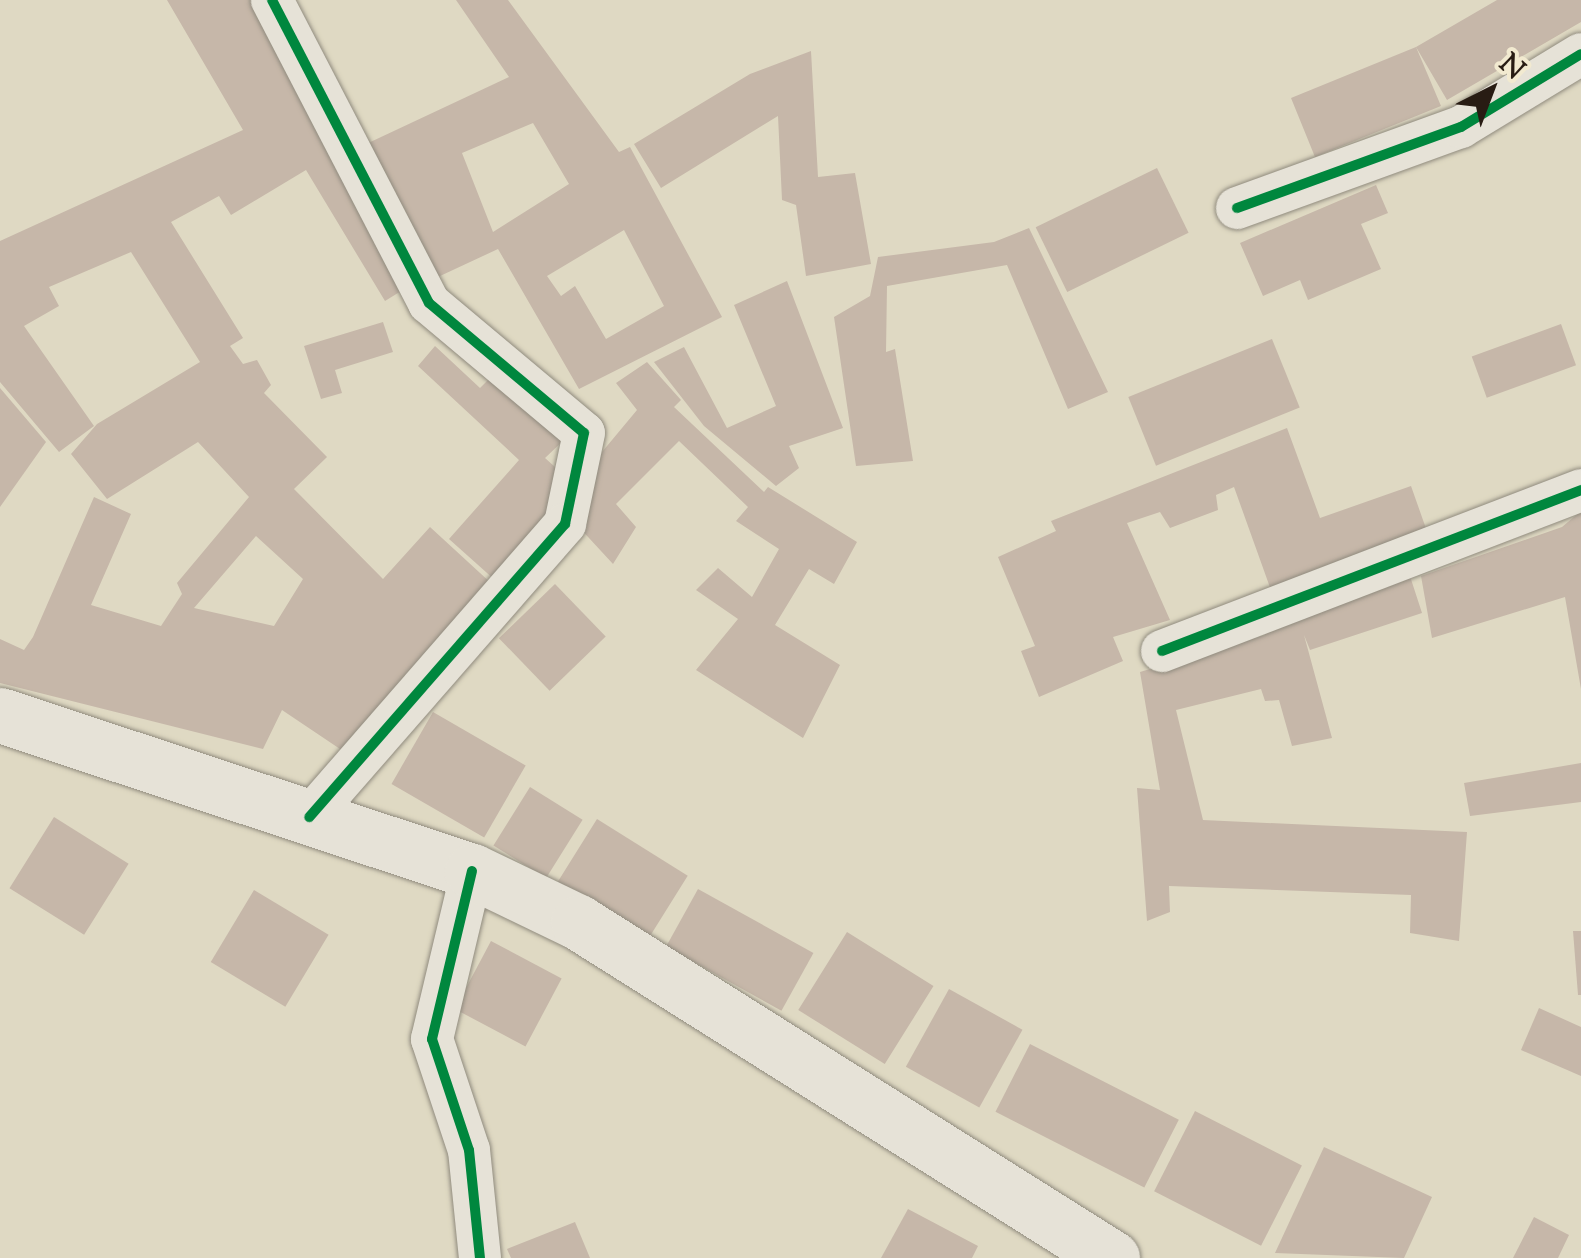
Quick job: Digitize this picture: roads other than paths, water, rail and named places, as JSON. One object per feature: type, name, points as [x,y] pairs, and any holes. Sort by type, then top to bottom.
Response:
[{"type":"main road","points":[[0,714],[472,871],[578,922],[1112,1258]]},
{"type":"street","points":[[272,0],[429,304],[584,433],[565,524],[309,817]]},
{"type":"street","points":[[1237,208],[1461,127],[1581,54]]},
{"type":"street","points":[[1162,651],[1581,490]]},
{"type":"street","points":[[472,871],[432,1039],[470,1150],[480,1258]]},
{"type":"street","points":[[456,1258],[470,1150]]}]
